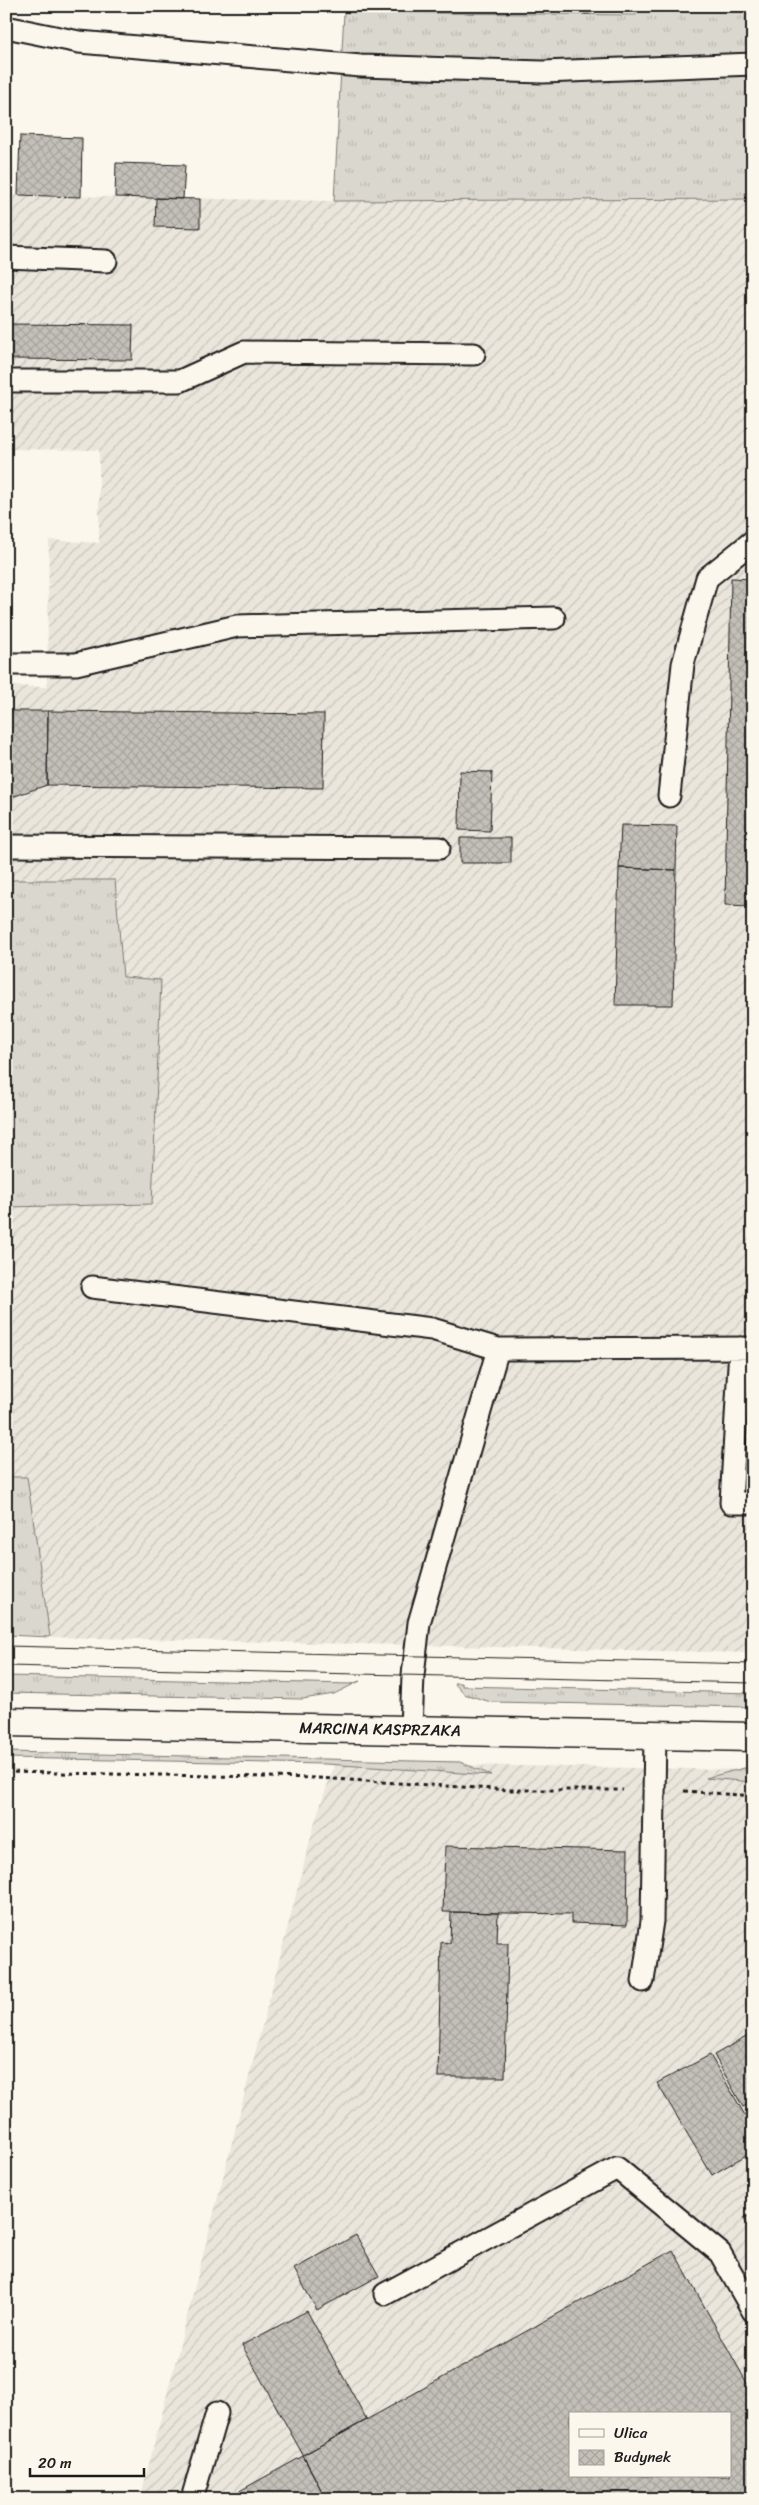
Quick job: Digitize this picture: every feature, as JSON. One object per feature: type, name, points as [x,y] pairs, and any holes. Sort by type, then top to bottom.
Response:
[{"type":"street","name":"MARCINA KASPRZAKA","points":[[6,1722],[753,1737]]},
{"type":"lane","points":[[6,28],[79,42],[361,66],[543,72],[753,64]]},
{"type":"lane","points":[[6,257],[106,262]]},
{"type":"lane","points":[[6,381],[180,381],[244,352],[474,354]]},
{"type":"lane","points":[[669,796],[683,664],[707,578],[753,541]]},
{"type":"lane","points":[[6,664],[76,664],[237,626],[554,618]]},
{"type":"lane","points":[[6,846],[439,848]]},
{"type":"lane","points":[[92,1287],[432,1329],[498,1349],[746,1348],[731,1503],[753,1503]]},
{"type":"lane","points":[[411,1729],[413,1675],[419,1623],[498,1349]]},
{"type":"lane","points":[[644,1981],[652,1921],[655,1735]]},
{"type":"lane","points":[[384,2294],[617,2168],[720,2253],[753,2311]]},
{"type":"lane","points":[[192,2499],[217,2412]]},
{"type":"path","points":[[6,1772],[318,1778],[511,1790],[654,1790],[753,1796]]},
{"type":"shaded area","points":[[6,195],[334,201],[753,199],[753,1653],[50,1637],[27,1477],[6,1477],[6,1207],[152,1204],[161,981],[123,977],[115,881],[6,880],[6,686],[47,687],[49,540],[99,543],[99,450],[6,449]]},
{"type":"shaded area","points":[[335,1763],[753,1770],[753,2499],[140,2499],[315,1821]]},
{"type":"green space","points":[[638,6],[753,6],[753,199],[334,201],[344,12],[636,15]]},
{"type":"green space","points":[[6,880],[115,880],[123,977],[161,980],[152,1204],[6,1207]]},
{"type":"green space","points":[[6,1477],[27,1477],[50,1637],[6,1635]]},
{"type":"green space","points":[[6,1676],[351,1684],[360,1681],[334,1694],[303,1699],[6,1693]]},
{"type":"green space","points":[[454,1683],[462,1683],[462,1686],[753,1693],[753,1707],[491,1702],[464,1694]]},
{"type":"green space","points":[[6,1752],[460,1762],[491,1775],[326,1764],[6,1758]]},
{"type":"green space","points":[[744,1768],[753,1768],[753,1782],[706,1778]]},
{"type":"building","points":[[580,6],[593,6],[593,9],[591,13],[585,14],[581,11]]},
{"type":"building","points":[[20,136],[82,138],[81,197],[18,195]]},
{"type":"building","points":[[116,163],[185,165],[183,199],[115,197]]},
{"type":"building","points":[[156,198],[200,199],[200,228],[155,227]]},
{"type":"building","points":[[6,324],[133,325],[132,360],[6,359]]},
{"type":"building","points":[[731,578],[753,579],[753,906],[725,905]]},
{"type":"building","points":[[6,711],[48,711],[47,785],[6,799]]},
{"type":"building","points":[[48,711],[324,714],[323,788],[47,785]]},
{"type":"building","points":[[460,771],[492,772],[490,831],[459,830]]},
{"type":"building","points":[[621,825],[677,826],[676,870],[619,868]]},
{"type":"building","points":[[460,838],[511,838],[511,863],[460,863]]},
{"type":"building","points":[[619,868],[676,870],[673,1005],[615,1005]]},
{"type":"building","points":[[445,1846],[628,1850],[627,1925],[571,1923],[571,1914],[443,1912]]},
{"type":"building","points":[[451,1912],[498,1913],[497,1943],[508,1943],[505,2077],[438,2077],[441,1942],[450,1943]]},
{"type":"building","points":[[753,2033],[753,2102],[743,2107],[714,2055]]},
{"type":"building","points":[[710,2055],[753,2129],[753,2151],[712,2175],[657,2083]]},
{"type":"building","points":[[753,2214],[753,2234],[744,2218]]},
{"type":"building","points":[[356,2235],[379,2276],[317,2310],[294,2269]]},
{"type":"building","points":[[673,2250],[753,2394],[753,2499],[326,2499],[303,2455]]},
{"type":"building","points":[[307,2311],[367,2420],[303,2455],[242,2345]]},
{"type":"building","points":[[303,2456],[326,2499],[225,2499]]},
{"type":"tram line","points":[[6,1646],[753,1664]]},
{"type":"tram line","points":[[6,1666],[753,1683]]}]
